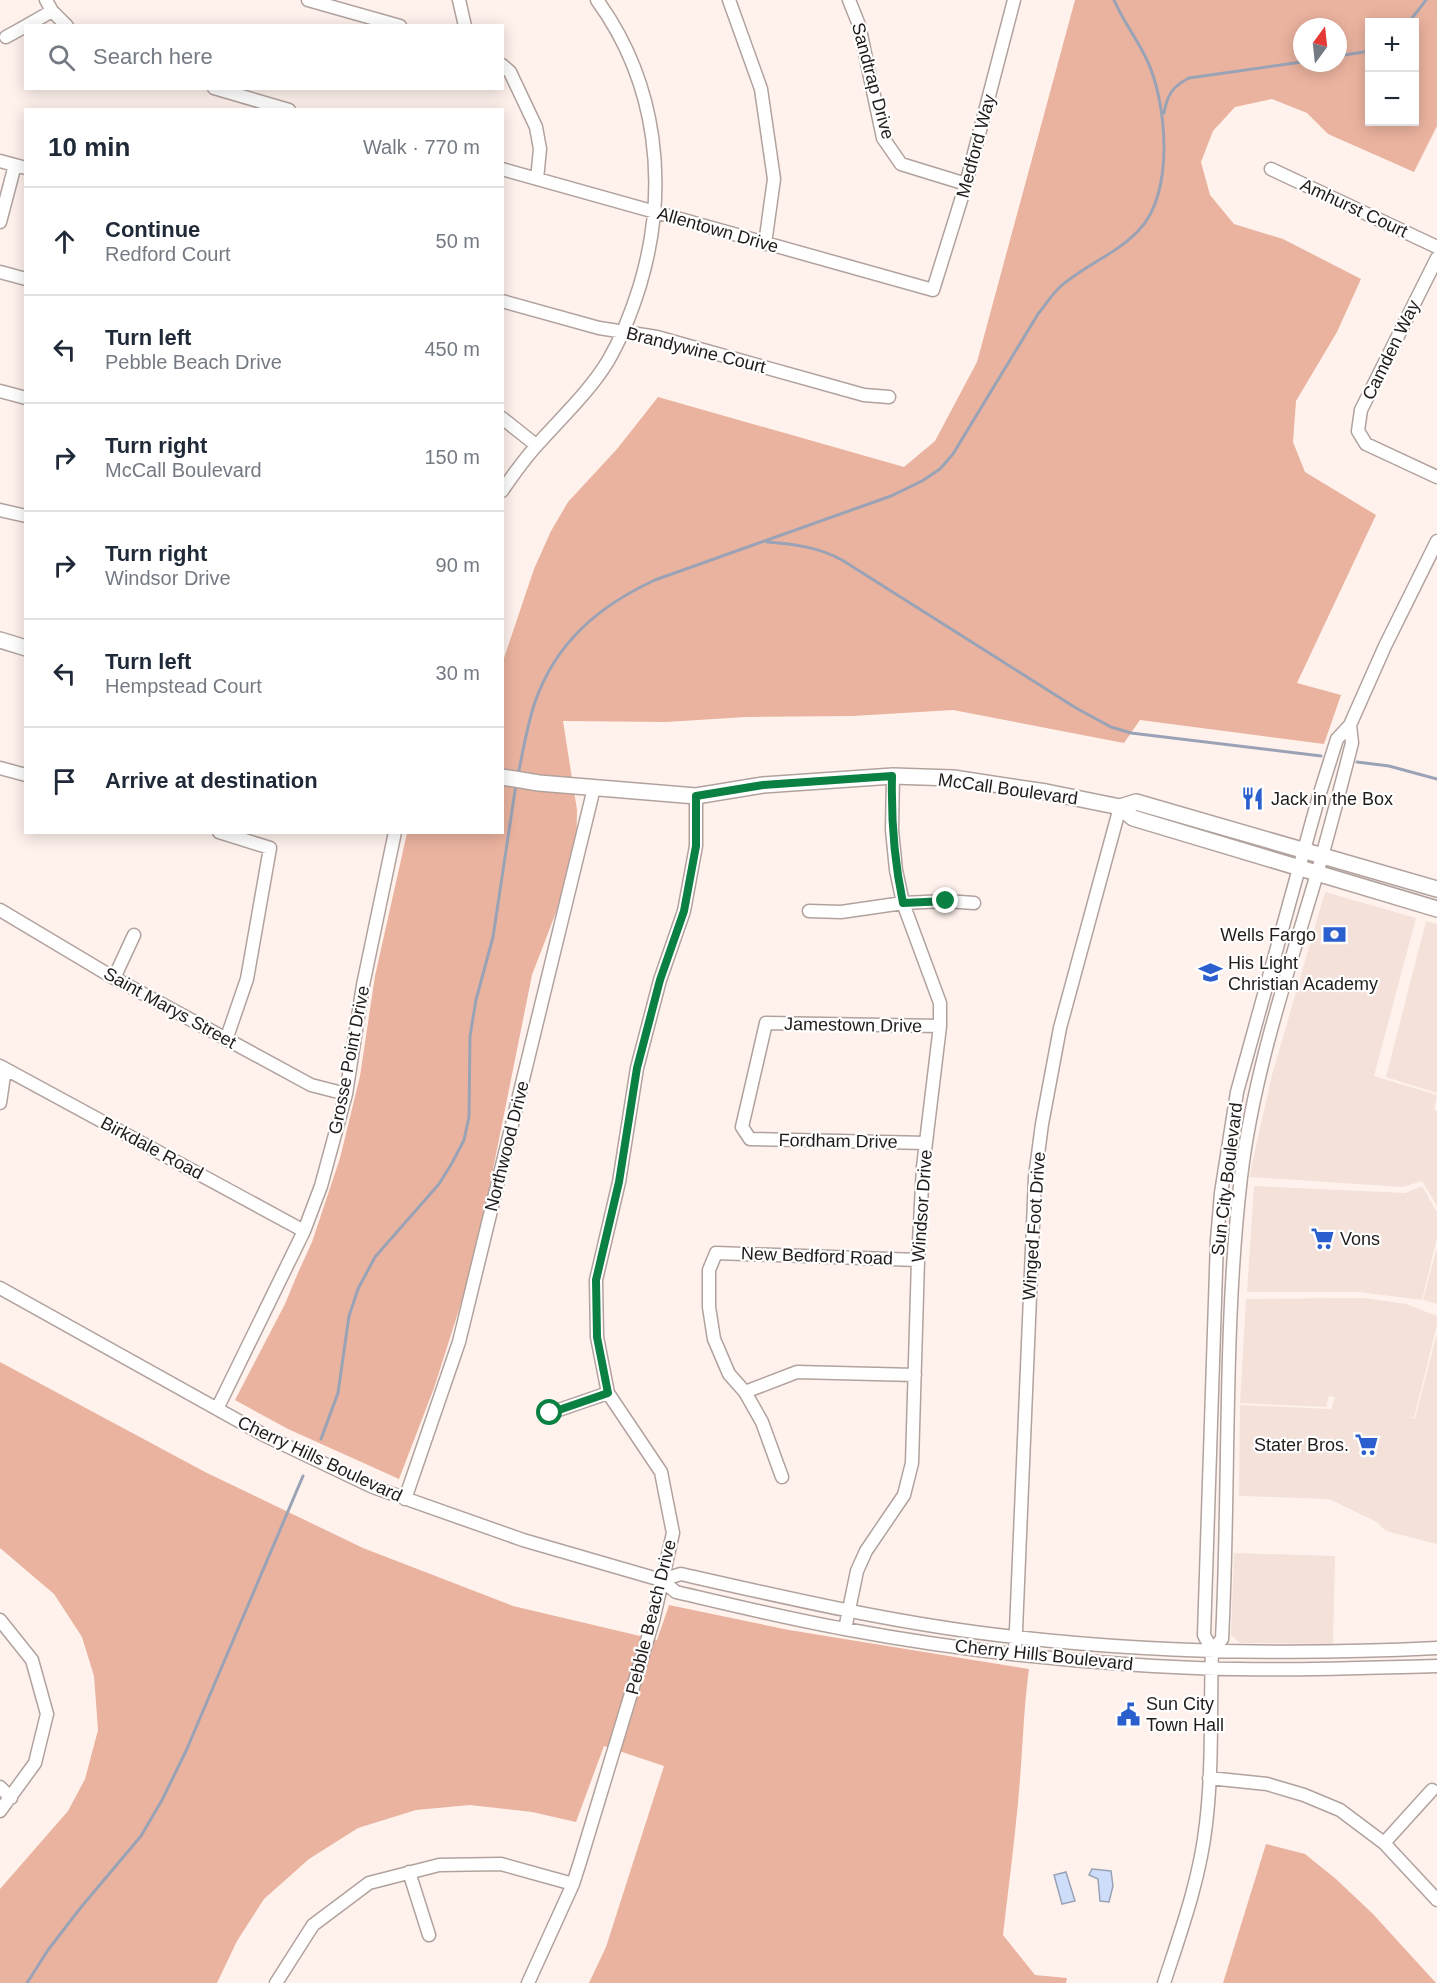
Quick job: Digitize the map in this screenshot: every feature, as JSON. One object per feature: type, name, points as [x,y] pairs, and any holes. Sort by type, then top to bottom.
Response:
[{"type":"main road","points":[[0,640],[24,647]]},
{"type":"main road","name":"McCall Boulevard","points":[[504,777],[539,783],[696,796],[763,785],[892,776],[953,778],[1046,792],[1120,807],[1133,818],[1437,909]]},
{"type":"main road","name":"McCall Boulevard","points":[[1120,807],[1136,802],[1437,889]]},
{"type":"street","points":[[308,0],[393,24]]},
{"type":"street","points":[[459,0],[465,24]]},
{"type":"street","points":[[504,488],[536,446],[595,380],[609,360],[624,331],[651,243],[655,213],[656,158],[645,99],[629,56],[597,0]]},
{"type":"street","points":[[729,0],[760,88],[774,179],[765,244]]},
{"type":"street","name":"Sandtrap Drive","points":[[849,0],[859,25],[883,138],[901,164],[966,184]]},
{"type":"street","name":"Medford Way","points":[[933,290],[966,184],[1014,0]]},
{"type":"street","points":[[28,24],[49,5],[65,24]]},
{"type":"street","points":[[6,37],[24,27]]},
{"type":"street","points":[[504,67],[510,72],[536,127],[540,149],[537,179]]},
{"type":"street","points":[[221,90],[282,108]]},
{"type":"street","points":[[0,161],[20,167],[0,222]]},
{"type":"street","name":"Amhurst Court","points":[[1271,169],[1437,247]]},
{"type":"street","name":"Allentown Drive","points":[[504,171],[933,290]]},
{"type":"street","name":"Camden Way","points":[[1437,258],[1361,410],[1358,431],[1366,444],[1437,477]]},
{"type":"street","points":[[0,272],[24,278]]},
{"type":"street","name":"Brandywine Court","points":[[504,302],[599,328],[657,337],[864,395],[890,397]]},
{"type":"street","points":[[0,391],[24,397]]},
{"type":"street","points":[[504,419],[525,434],[536,446]]},
{"type":"street","points":[[0,510],[24,516]]},
{"type":"street","name":"Sun City Boulevard","points":[[1164,1983],[1200,1865],[1206,1823],[1212,1650],[1204,1635],[1214,1297],[1221,1193],[1237,1092],[1337,739],[1350,725],[1385,646],[1437,541]]},
{"type":"street","name":"Sun City Boulevard","points":[[1212,1650],[1222,1639],[1232,1306],[1241,1177],[1263,1059],[1352,743],[1350,725]]},
{"type":"street","points":[[0,768],[24,774]]},
{"type":"street","name":"Windsor Drive","points":[[845,1629],[857,1571],[866,1551],[904,1495],[912,1463],[918,1260],[926,1143],[940,1026],[940,1003],[903,903],[896,870],[892,830],[892,776]]},
{"type":"street","name":"Northwood Drive","points":[[405,1499],[459,1342],[594,788]]},
{"type":"street","name":"Pebble Beach Drive","points":[[528,1983],[573,1884],[653,1622],[673,1533],[661,1472],[608,1393],[597,1337],[596,1280],[619,1182],[637,1068],[660,980],[684,911],[696,846],[696,796]]},
{"type":"street","name":"Winged Foot Drive","points":[[1015,1654],[1035,1177],[1042,1124],[1060,1028],[1120,807]]},
{"type":"street","points":[[225,834],[270,848],[247,979],[226,1040]]},
{"type":"street","name":"Grosse Point Drive","points":[[217,1409],[304,1231],[327,1165],[346,1094],[363,985],[395,834]]},
{"type":"street","points":[[808,911],[841,912],[903,903],[946,901],[974,903]]},
{"type":"street","name":"Saint Marys Street","points":[[0,910],[114,978],[226,1040],[311,1085],[346,1094]]},
{"type":"street","points":[[114,978],[134,935]]},
{"type":"street","name":"Jamestown Drive","points":[[750,1139],[742,1127],[766,1023],[940,1026]]},
{"type":"street","points":[[0,1103],[3,1067]]},
{"type":"street","name":"Birkdale Road","points":[[3,1067],[304,1231]]},
{"type":"street","name":"Fordham Drive","points":[[750,1139],[926,1143]]},
{"type":"street","name":"New Bedford Road","points":[[745,1392],[729,1374],[714,1339],[709,1307],[709,1270],[716,1253],[918,1260]]},
{"type":"street","name":"Cherry Hills Boulevard","points":[[0,1288],[217,1409],[373,1487],[523,1540],[661,1580],[676,1592],[845,1629],[1015,1654],[1211,1669],[1331,1670],[1437,1666]]},
{"type":"street","points":[[782,1477],[762,1422],[745,1392],[797,1372],[915,1375]]},
{"type":"street","points":[[550,1413],[608,1393]]},
{"type":"street","name":"Cherry Hills Boulevard","points":[[661,1580],[681,1574],[849,1611],[950,1629],[1108,1646],[1348,1652],[1437,1648]]},
{"type":"street","points":[[0,1620],[32,1660],[47,1714],[35,1763],[0,1811]]},
{"type":"street","points":[[1209,1778],[1267,1784],[1304,1795],[1340,1810],[1384,1842],[1437,1900]]},
{"type":"street","points":[[0,1787],[11,1798]]},
{"type":"street","points":[[1384,1842],[1432,1790]]},
{"type":"street","points":[[276,1983],[313,1925],[369,1883],[439,1865],[501,1864],[573,1884]]},
{"type":"street","points":[[409,1872],[429,1935]]},
{"type":"shaded area","points":[[1075,0],[1437,0],[1437,126],[1414,172],[1328,134],[1307,113],[1272,99],[1235,107],[1213,131],[1201,162],[1210,195],[1234,224],[1283,239],[1361,279],[1337,332],[1296,401],[1293,442],[1305,472],[1376,515],[1297,683],[1341,695],[1324,744],[1140,720],[1124,743],[953,710],[853,716],[746,717],[666,722],[563,721],[577,810],[576,860],[532,975],[485,1209],[464,1294],[434,1388],[399,1479],[288,1429],[235,1400],[285,1304],[312,1242],[340,1158],[360,1076],[375,976],[407,834],[504,834],[504,658],[534,569],[551,531],[568,502],[617,449],[658,397],[904,467],[935,441],[977,362]]},
{"type":"shaded area","points":[[1325,892],[1416,918],[1374,1076],[1437,1095],[1434,1110],[1437,1111],[1437,1206],[1422,1181],[1403,1187],[1249,1177],[1272,1075]]},
{"type":"shaded area","points":[[1426,921],[1437,924],[1437,1093],[1386,1077]]},
{"type":"shaded area","points":[[1254,1186],[1405,1193],[1422,1186],[1437,1212],[1437,1238],[1422,1300],[1359,1292],[1247,1292]]},
{"type":"shaded area","points":[[1437,1247],[1437,1304],[1423,1300]]},
{"type":"shaded area","points":[[1364,1298],[1406,1304],[1437,1316],[1437,1325],[1414,1418],[1404,1416],[1415,1419],[1437,1333],[1437,1544],[1386,1531],[1377,1522],[1329,1499],[1239,1496],[1240,1405],[1331,1409],[1335,1397],[1329,1396],[1326,1407],[1240,1403],[1246,1299]]},
{"type":"shaded area","points":[[0,1362],[205,1472],[363,1548],[513,1606],[657,1640],[669,1605],[789,1630],[1029,1669],[1003,1935],[1035,1975],[1067,1978],[1066,1983],[589,1983],[606,1947],[664,1766],[604,1746],[576,1822],[532,1812],[470,1805],[416,1810],[358,1828],[309,1859],[264,1899],[237,1941],[217,1983],[0,1983],[0,1889],[68,1811],[85,1779],[98,1730],[94,1676],[82,1637],[54,1594],[0,1548]]},
{"type":"shaded area","points":[[1234,1553],[1335,1556],[1333,1644],[1240,1643],[1231,1635]]},
{"type":"shaded area","points":[[1266,1844],[1305,1854],[1336,1879],[1373,1914],[1436,1983],[1223,1983]]},
{"type":"water","points":[[1092,1869],[1111,1871],[1113,1886],[1109,1902],[1100,1901],[1098,1879],[1089,1875]]},
{"type":"water","points":[[1066,1872],[1075,1901],[1062,1904],[1054,1875]]},
{"type":"waterway","points":[[518,775],[530,720],[544,681],[567,644],[582,628],[616,602],[655,580],[891,496],[922,481],[940,469],[953,454],[1038,314],[1052,296],[1070,279],[1121,246],[1139,230],[1151,214],[1158,194],[1163,171],[1163,123],[1154,78],[1147,60],[1114,0]]},
{"type":"waterway","points":[[1412,18],[1426,0]]},
{"type":"waterway","points":[[1347,55],[1365,52]]},
{"type":"waterway","points":[[1164,113],[1172,92],[1189,78],[1293,63]]},
{"type":"waterway","points":[[767,542],[806,547],[842,560],[1076,708],[1111,727],[1131,733],[1321,756]]},
{"type":"waterway","points":[[1357,762],[1389,766],[1437,779]]},
{"type":"waterway","points":[[321,1439],[338,1393],[349,1316],[358,1289],[375,1257],[439,1184],[464,1140],[469,1117],[470,1036],[476,1000],[493,937],[516,784]]},
{"type":"waterway","points":[[27,1983],[48,1950],[82,1906],[141,1836],[162,1800],[186,1751],[303,1476]]},
{"type":"place","name":"Jack in the Box","points":[[1253,799]]},
{"type":"place","name":"Wells Fargo","points":[[1334,935]]},
{"type":"place","name":"His Light Christian Academy","points":[[1210,973]]},
{"type":"place","name":"Vons","points":[[1322,1239]]},
{"type":"place","name":"Stater Bros.","points":[[1367,1445]]},
{"type":"place","name":"Sun City Town Hall","points":[[1128,1714]]},
{"type":"route","points":[[550,1413],[608,1393],[597,1337],[596,1280],[619,1182],[637,1068],[660,980],[684,911],[696,846],[696,796],[763,785],[892,776],[892,830],[896,870],[903,903],[946,901]]}]
